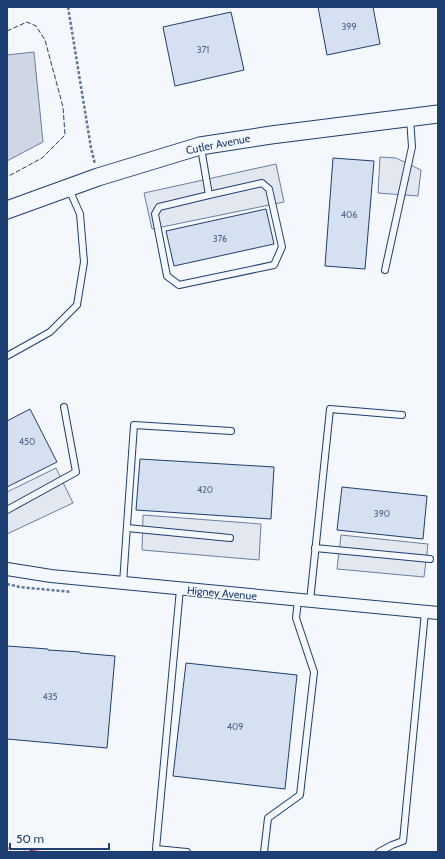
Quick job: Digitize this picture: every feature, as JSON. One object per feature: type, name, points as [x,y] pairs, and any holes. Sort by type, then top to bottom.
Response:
[{"type":"street","name":"Cutler Avenue","points":[[7,210],[98,177],[200,146],[271,135],[438,114]]},
{"type":"street","name":"Higney Avenue","points":[[7,569],[51,576],[438,613]]},
{"type":"lane","points":[[385,270],[412,147],[410,117]]},
{"type":"lane","points":[[200,146],[209,195]]},
{"type":"lane","points":[[262,184],[269,189],[282,247],[274,265],[179,285],[167,276],[155,214],[159,207],[209,195],[262,184]]},
{"type":"lane","points":[[7,356],[50,332],[77,305],[84,262],[80,214],[68,188]]},
{"type":"lane","points":[[7,510],[76,472],[64,407]]},
{"type":"lane","points":[[310,601],[330,409],[402,415]]},
{"type":"lane","points":[[123,583],[134,425],[231,431]]},
{"type":"lane","points":[[127,528],[230,538]]},
{"type":"lane","points":[[316,548],[430,559]]},
{"type":"lane","points":[[180,589],[156,849],[188,852]]},
{"type":"lane","points":[[264,852],[268,818],[300,795],[314,672],[296,618],[298,600]]},
{"type":"lane","points":[[379,852],[403,841],[425,612]]},
{"type":"path","points":[[68,7],[91,148],[98,177]]},
{"type":"shaded area","points":[[34,52],[43,142],[7,161],[7,55]]},
{"type":"shaded area","points":[[380,157],[396,158],[421,170],[418,196],[378,193]]},
{"type":"shaded area","points":[[276,164],[284,202],[152,229],[144,193]]},
{"type":"shaded area","points":[[56,468],[73,503],[7,534],[7,492]]},
{"type":"shaded area","points":[[143,515],[261,524],[259,560],[142,550]]},
{"type":"shaded area","points":[[341,535],[428,544],[424,577],[337,569]]},
{"type":"building","points":[[318,7],[373,7],[380,44],[327,55]]},
{"type":"building","points":[[231,12],[244,70],[175,86],[163,27]]},
{"type":"building","points":[[333,158],[374,161],[365,269],[325,266]]},
{"type":"building","points":[[266,209],[274,244],[174,266],[166,231]]},
{"type":"building","points":[[30,409],[57,462],[7,487],[7,421]]},
{"type":"building","points":[[140,459],[274,467],[271,519],[136,510]]},
{"type":"building","points":[[342,487],[427,496],[423,539],[337,530]]},
{"type":"building","points":[[7,646],[115,656],[107,748],[7,739]]},
{"type":"building","points":[[186,663],[297,675],[285,789],[173,776]]},
{"type":"fence","points":[[7,31],[27,22],[36,26],[45,40],[63,107],[65,135],[42,158],[7,177]]},
{"type":"power","points":[[7,848],[46,852]]}]
